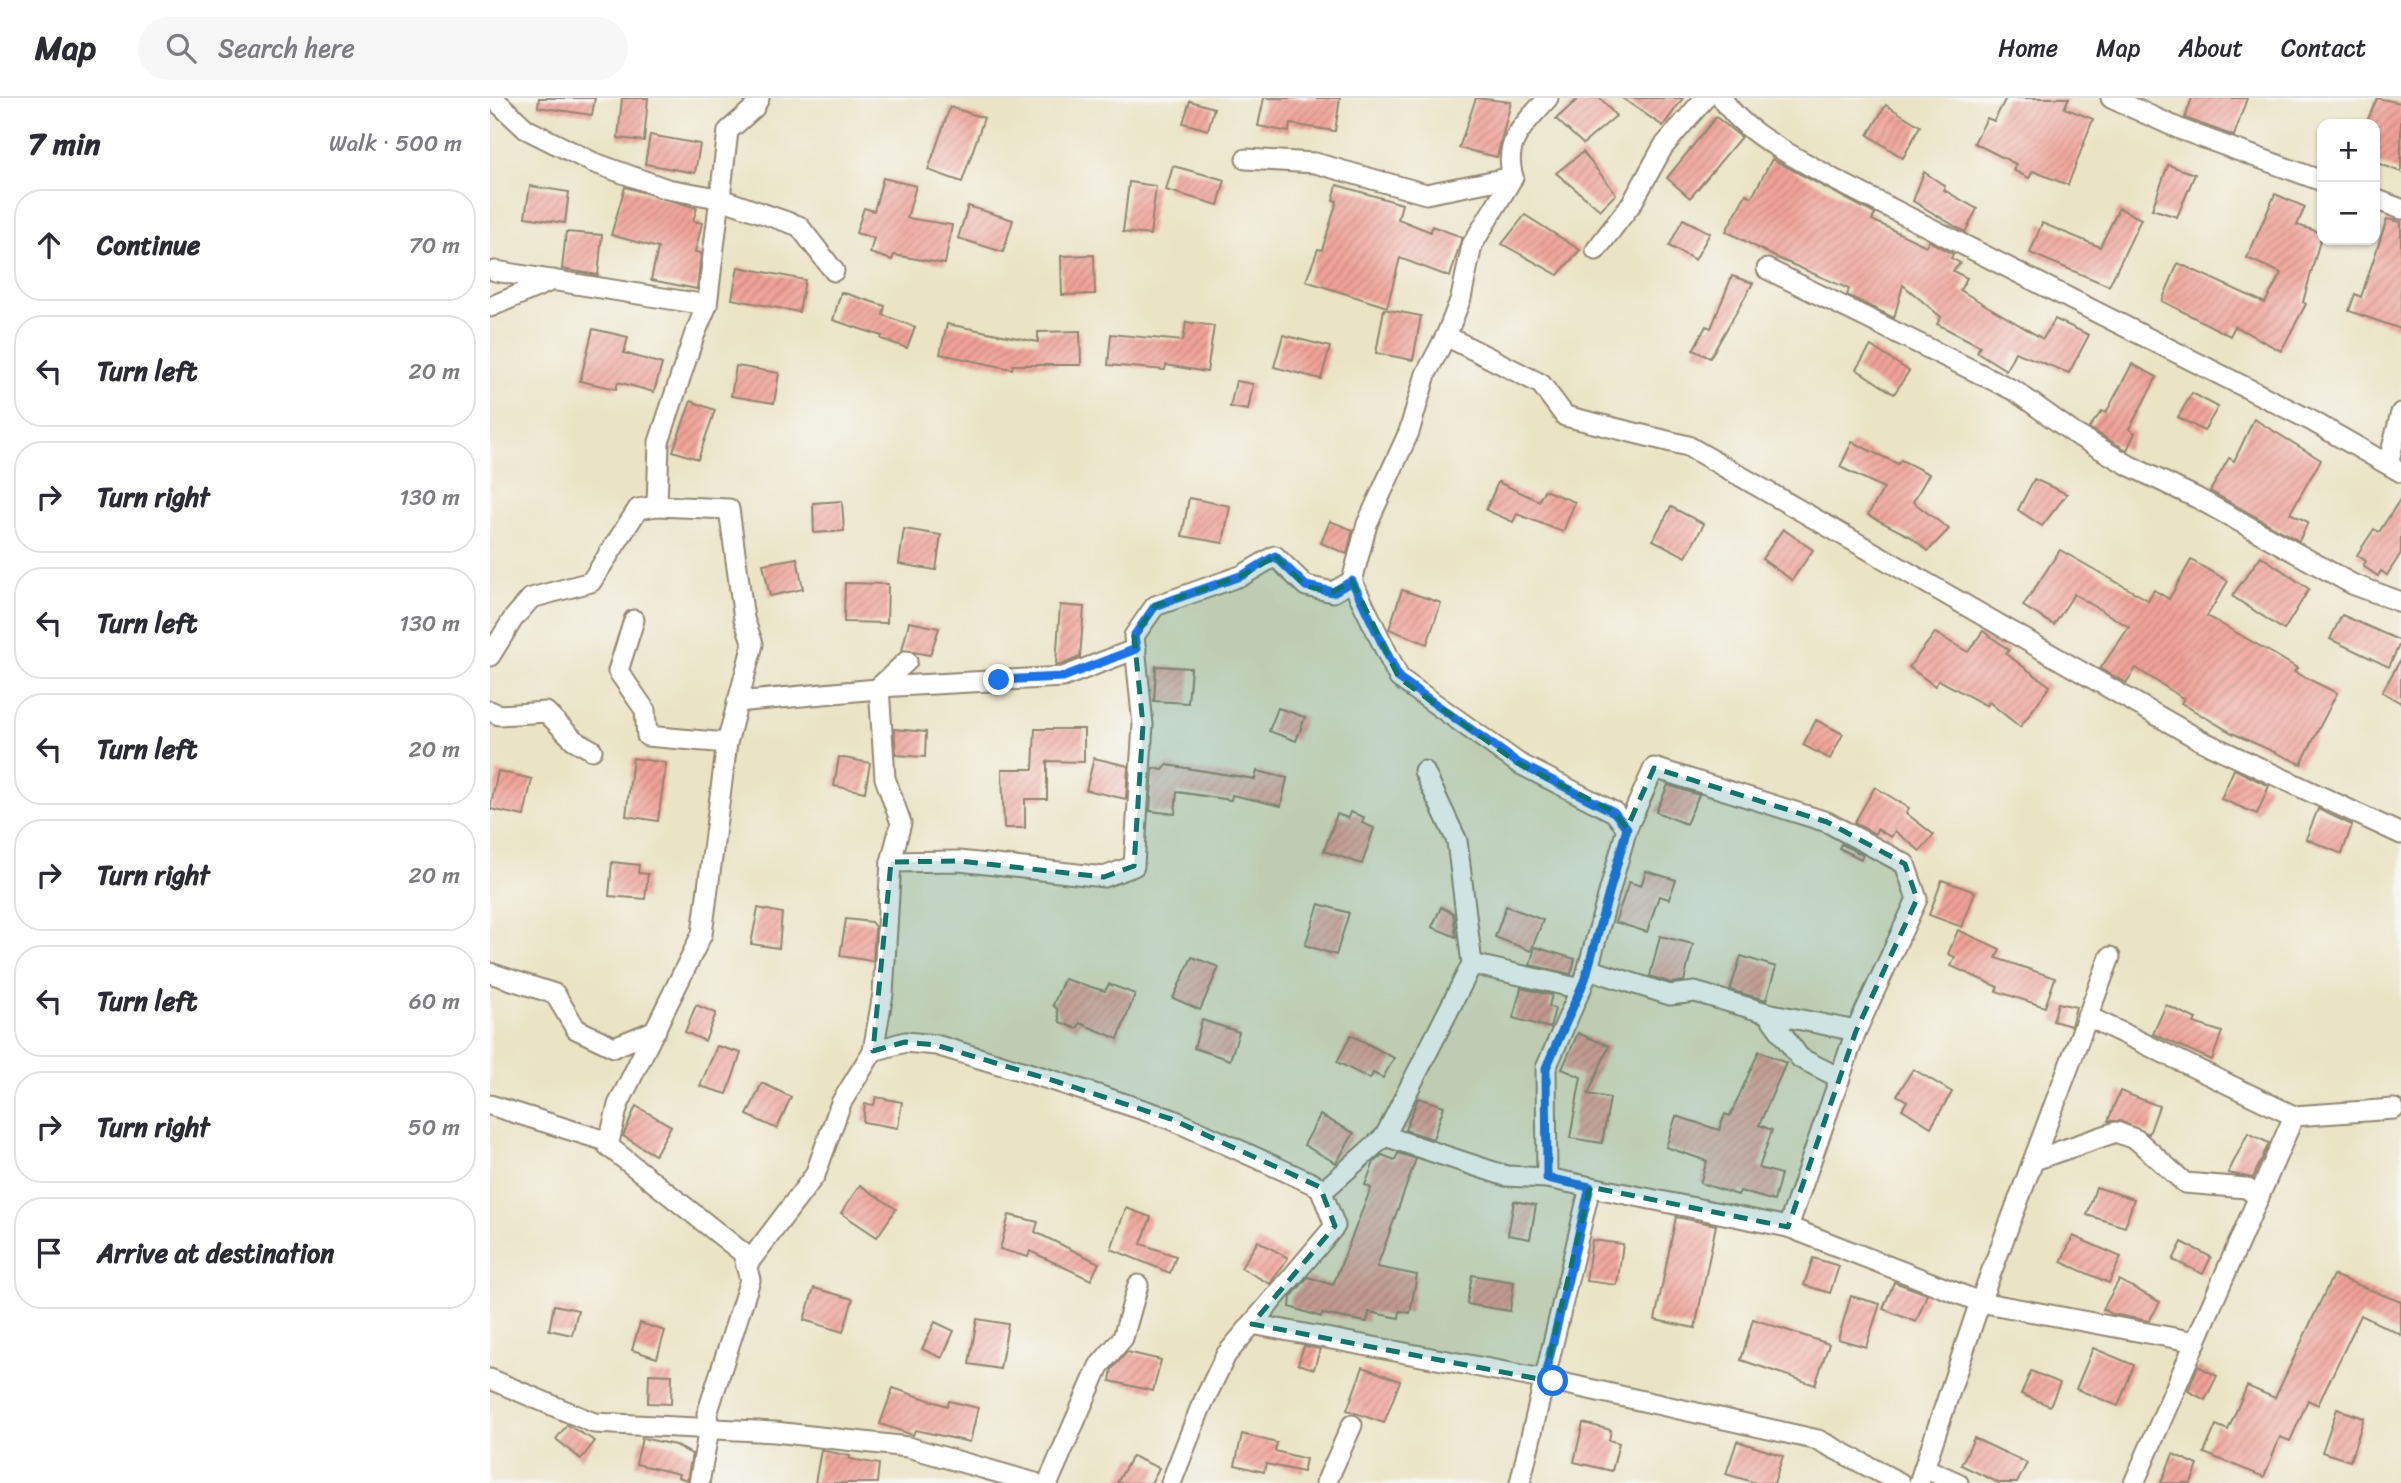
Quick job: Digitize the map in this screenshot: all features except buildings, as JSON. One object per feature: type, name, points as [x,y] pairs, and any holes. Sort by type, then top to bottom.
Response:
[{"type":"street","points":[[493,98],[526,129],[592,162],[667,189],[718,198],[799,226],[834,271]]},
{"type":"street","points":[[657,506],[659,442],[707,305],[728,131],[754,108],[759,98]]},
{"type":"street","points":[[1548,98],[1513,139],[1508,159],[1513,177],[1472,245],[1461,298],[1446,336],[1426,374],[1409,432],[1367,524],[1352,581],[1399,678],[1518,763],[1614,812],[1627,828]]},
{"type":"street","points":[[1595,250],[1632,203],[1663,147],[1705,98]]},
{"type":"street","points":[[1722,98],[1731,112],[1760,134],[1833,179],[2300,414],[2394,468],[2401,413]]},
{"type":"street","points":[[2111,98],[2182,130],[2317,179]]},
{"type":"street","points":[[1246,159],[1315,163],[1426,194],[1513,177]]},
{"type":"street","points":[[2380,201],[2401,209]]},
{"type":"street","points":[[1767,269],[2015,391],[2075,434],[2130,466],[2197,498],[2352,584],[2401,603]]},
{"type":"street","points":[[495,271],[707,305]]},
{"type":"street","points":[[490,307],[553,281]]},
{"type":"street","points":[[1446,336],[1541,384],[1565,416],[1688,446],[2200,740],[2401,834]]},
{"type":"street","points":[[490,656],[513,619],[531,598],[591,582],[638,509],[657,506],[729,509],[744,619],[753,644],[727,743],[702,933],[618,1105],[608,1146],[743,1253],[750,1280],[707,1414],[709,1429],[699,1483]]},
{"type":"street","points":[[891,862],[959,861],[1104,877],[1134,866],[1143,725],[1134,636],[1155,606],[1243,575],[1275,556],[1306,586],[1333,592],[1352,581]]},
{"type":"street","points":[[634,620],[618,671],[645,710],[647,736],[727,743]]},
{"type":"street","points":[[737,702],[878,687],[1063,677],[1136,649]]},
{"type":"street","points":[[878,687],[907,661]]},
{"type":"street","points":[[746,1266],[815,1175],[841,1103],[873,1051],[883,994],[891,862],[901,823],[884,778],[878,687]]},
{"type":"street","points":[[490,711],[499,715],[546,712],[574,740],[592,750]]},
{"type":"street","points":[[1547,1178],[1546,1068],[1581,989],[1627,828],[1654,768],[1827,822],[1905,864],[1917,898],[1856,1031],[1788,1227]]},
{"type":"street","points":[[1322,1192],[1385,1136],[1472,964],[1457,841],[1424,771]]},
{"type":"street","points":[[1958,1483],[1922,1475],[1980,1302],[2110,957]]},
{"type":"street","points":[[1472,964],[1581,989]]},
{"type":"street","points":[[1588,969],[1670,995],[1695,992],[1767,1013],[1856,1031]]},
{"type":"street","points":[[490,973],[555,994],[576,1029],[614,1047],[656,1030]]},
{"type":"street","points":[[1767,1013],[1800,1058],[1840,1078]]},
{"type":"street","points":[[2087,1016],[2294,1116],[2394,1109]]},
{"type":"street","points":[[873,1051],[905,1042],[936,1045],[1046,1078],[1171,1119],[1320,1187],[1335,1226],[1226,1355],[1200,1409],[1171,1483]]},
{"type":"street","points":[[490,1105],[609,1142]]},
{"type":"street","points":[[2134,1483],[2294,1116]]},
{"type":"street","points":[[2034,1160],[2116,1132],[2137,1140],[2185,1182],[2246,1188],[2259,1196]]},
{"type":"street","points":[[1385,1136],[1506,1176],[1547,1178],[1788,1227],[1980,1302],[2196,1342]]},
{"type":"street","points":[[1520,1483],[1590,1187]]},
{"type":"street","points":[[1048,1483],[1099,1366],[1123,1338],[1138,1285]]},
{"type":"street","points":[[1252,1324],[1544,1380],[1818,1440],[1900,1483]]},
{"type":"street","points":[[490,1379],[594,1423],[775,1432],[908,1447],[1035,1483]]},
{"type":"street","points":[[1326,1483],[1352,1425]]},
{"type":"highlighted area","points":[[1275,556],[1306,586],[1333,592],[1352,581],[1399,678],[1518,763],[1614,812],[1627,828],[1654,768],[1827,822],[1905,864],[1917,899],[1856,1031],[1788,1227],[1590,1187],[1544,1380],[1252,1324],[1335,1226],[1320,1187],[1171,1119],[1058,1082],[936,1045],[905,1042],[873,1051],[891,862],[959,861],[1104,877],[1134,866],[1143,725],[1134,636],[1155,606],[1243,575]]},
{"type":"route","points":[[999,680],[1063,677],[1136,649],[1134,636],[1155,606],[1243,575],[1275,556],[1306,586],[1333,592],[1352,581],[1399,678],[1518,763],[1614,812],[1627,828],[1585,979],[1546,1068],[1547,1178],[1590,1187],[1544,1380],[1553,1381]]}]
